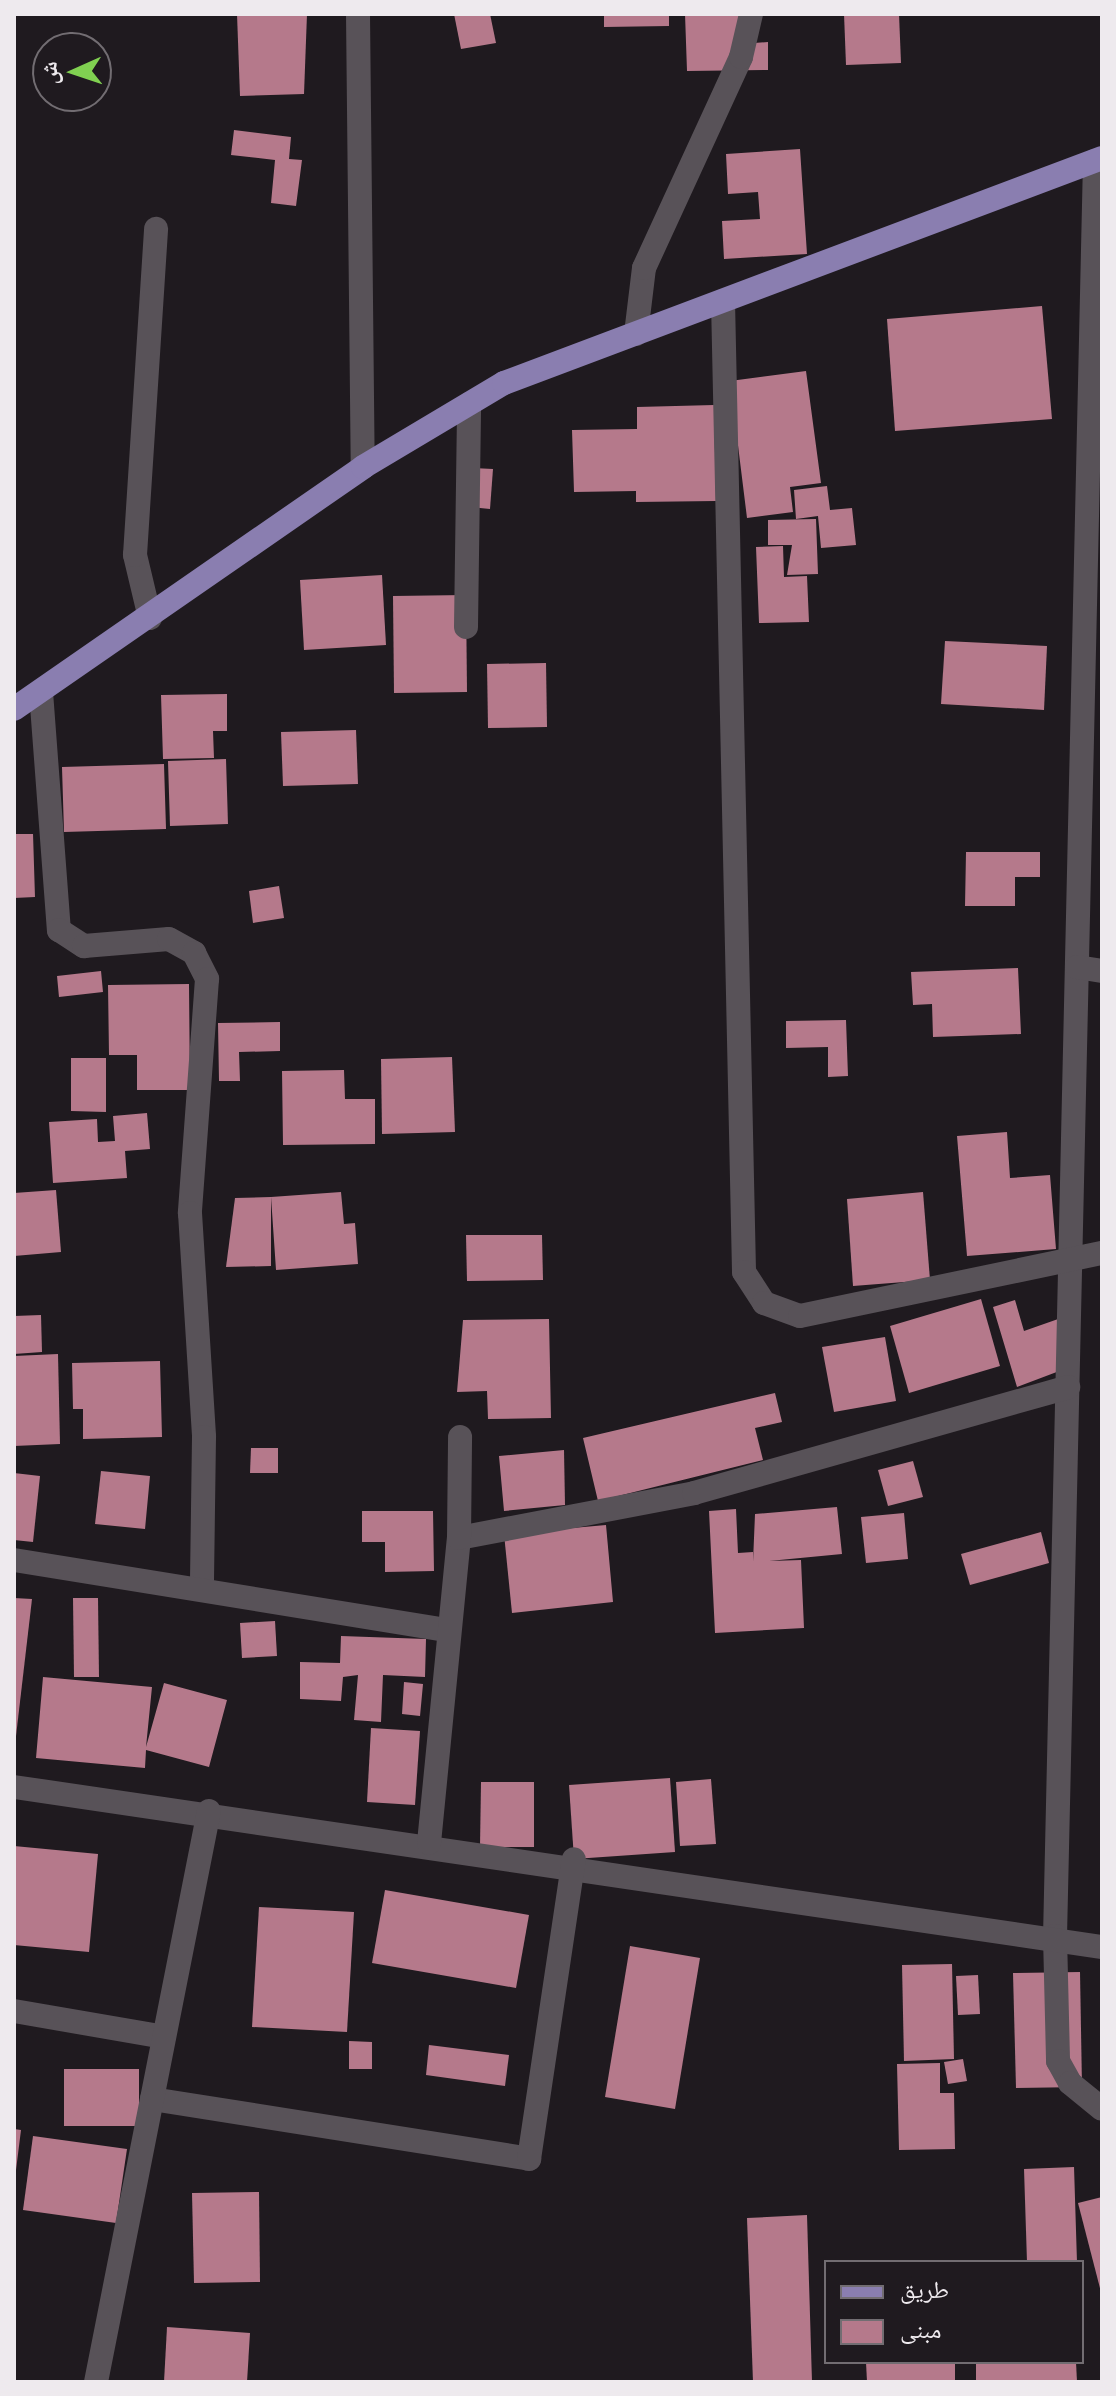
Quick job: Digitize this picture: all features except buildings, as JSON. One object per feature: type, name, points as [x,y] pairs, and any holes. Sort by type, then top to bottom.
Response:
[{"type":"main road","points":[[14,709],[150,618],[363,467],[469,404],[636,334],[1098,159]]},
{"type":"street","points":[[358,14],[363,467]]},
{"type":"street","points":[[636,334],[644,268],[741,57],[751,14]]},
{"type":"street","points":[[1098,159],[1055,1936],[1058,2061],[1070,2083],[1102,2109]]},
{"type":"street","points":[[150,618],[135,555],[156,229]]},
{"type":"street","points":[[723,301],[744,1272],[764,1303],[800,1316],[1070,1256],[1102,1253]]},
{"type":"street","points":[[466,627],[469,404]]},
{"type":"street","points":[[41,692],[59,930],[84,946],[169,939],[194,953],[207,979],[190,1213],[204,1423],[202,1585]]},
{"type":"street","points":[[1077,967],[1102,971]]},
{"type":"street","points":[[459,1538],[694,1493],[1068,1387]]},
{"type":"street","points":[[429,1843],[459,1538],[460,1437]]},
{"type":"street","points":[[14,1560],[202,1585],[448,1630]]},
{"type":"street","points":[[14,1787],[573,1862],[1055,1936],[1102,1947]]},
{"type":"street","points":[[96,2382],[209,1811]]},
{"type":"street","points":[[152,2099],[529,2159],[573,1862]]},
{"type":"street","points":[[14,2011],[164,2037]]}]
